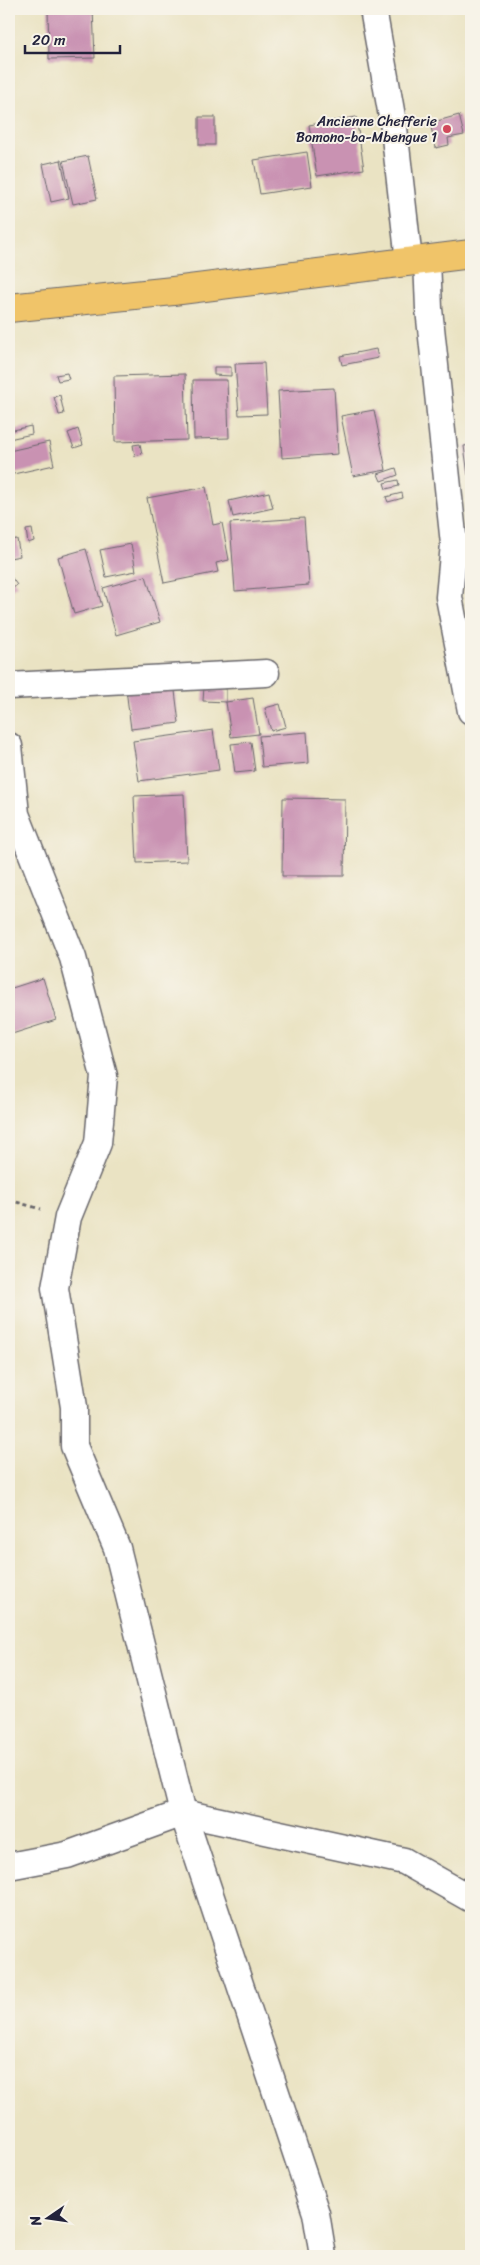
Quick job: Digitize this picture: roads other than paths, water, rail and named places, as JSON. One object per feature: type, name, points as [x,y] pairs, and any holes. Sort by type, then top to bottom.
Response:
[{"type":"highway","points":[[9,308],[173,291],[471,254]]},
{"type":"street","points":[[373,9],[418,260],[429,309],[454,544],[449,597],[471,711]]},
{"type":"street","points":[[9,686],[266,673]]},
{"type":"street","points":[[9,746],[16,814],[72,958],[104,1076],[98,1143],[68,1217],[55,1288],[74,1407],[74,1446],[118,1548],[183,1813],[316,2213],[324,2256]]},
{"type":"street","points":[[9,1866],[67,1855],[183,1813],[404,1860],[471,1899]]},
{"type":"place","name":"Ancienne Chefferie Bomono-ba-Mbengue 1","points":[[447,129]]}]
